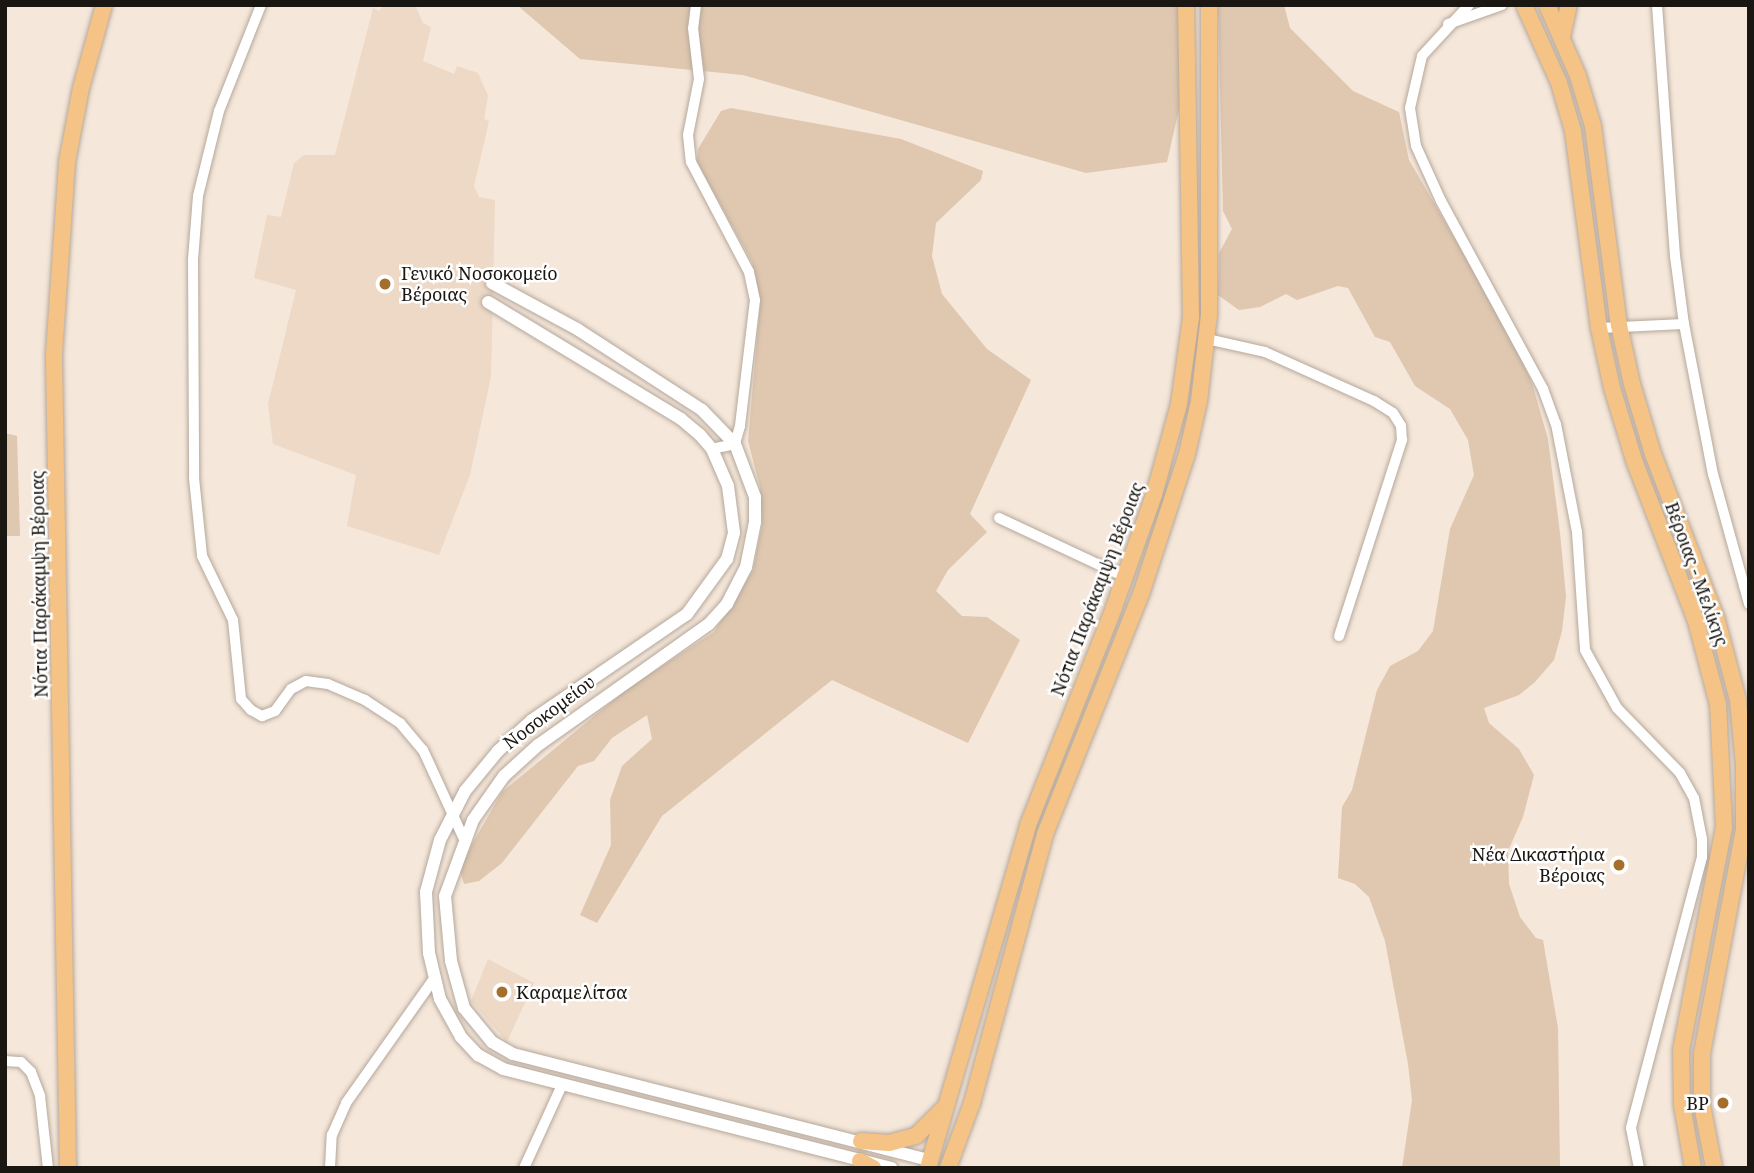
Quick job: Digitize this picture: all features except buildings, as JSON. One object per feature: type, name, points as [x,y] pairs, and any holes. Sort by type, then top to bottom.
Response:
[{"type":"main road","name":"Νότια Παράκαμψη Βέροιας","points":[[68,1168],[54,354],[67,162],[80,88],[104,5]]},
{"type":"main road","name":"Νότια Παράκαμψη Βέροιας","points":[[931,1165],[1028,825],[1125,577],[1171,441],[1186,366],[1191,317],[1186,5]]},
{"type":"main road","points":[[948,1168],[972,1103],[1045,834],[1140,594],[1187,454],[1207,339],[1209,5]]},
{"type":"main road","name":"Βέροιας - Μελίκης","points":[[1524,5],[1559,83],[1573,131],[1599,328],[1635,463],[1706,649],[1722,735],[1724,814],[1720,860],[1681,1051],[1682,1105],[1693,1168]]},
{"type":"main road","name":"Βέροιας - Μελίκης","points":[[1547,5],[1586,102],[1597,148],[1619,325],[1653,454],[1724,644],[1741,731],[1744,829],[1702,1053],[1702,1105],[1714,1168]]},
{"type":"main road","points":[[1562,39],[1569,5]]},
{"type":"main road","points":[[861,1141],[889,1143],[916,1136],[952,1096]]},
{"type":"street","points":[[261,5],[219,111],[198,196],[193,260],[194,478],[202,556],[233,620],[240,699],[262,716],[275,711],[291,689],[306,681],[327,684],[365,699],[400,723],[424,750],[463,837]]},
{"type":"street","points":[[696,5],[693,28],[699,79],[688,135],[691,162],[749,272],[755,300],[735,444],[712,449]]},
{"type":"street","points":[[1469,5],[1448,24],[1422,56],[1415,75],[1410,108],[1416,146],[1441,201],[1543,388],[1556,424],[1577,532],[1585,649],[1617,708],[1680,773],[1694,798],[1700,827],[1702,857],[1632,1128],[1639,1168]]},
{"type":"street","points":[[1448,24],[1502,5]]},
{"type":"street","points":[[1657,5],[1675,256],[1684,324],[1713,474],[1749,604]]},
{"type":"street","name":"Νοσοκομείου","points":[[492,284],[645,372],[702,410],[735,444],[755,498],[755,522],[746,567],[727,604],[709,624],[538,745],[504,776],[463,837],[445,897],[446,928],[464,1008],[492,1042],[513,1054],[861,1141],[931,1165]]},
{"type":"street","name":"Νοσοκομείου","points":[[488,302],[681,419],[712,449],[728,486],[734,533],[727,559],[700,601],[531,721],[480,771],[440,840],[426,892],[433,980],[461,1037],[478,1055],[503,1069],[561,1087],[866,1164],[892,1168]]},
{"type":"street","points":[[1599,328],[1684,324]]},
{"type":"street","points":[[1207,339],[1265,352],[1386,406],[1401,426],[1402,440],[1339,636]]},
{"type":"street","points":[[999,518],[1125,577]]},
{"type":"street","points":[[330,1168],[332,1135],[346,1103],[433,980]]},
{"type":"street","points":[[5,1061],[21,1062],[32,1073],[40,1096],[48,1168]]},
{"type":"street","points":[[524,1168],[561,1087]]},
{"type":"shaded area","name":"Γενικό Νοσοκομείο Βέροιας","points":[[384,5],[416,7],[423,23],[431,27],[423,61],[454,74],[457,66],[478,73],[488,96],[484,119],[489,121],[474,186],[479,197],[495,200],[491,377],[470,475],[439,555],[347,526],[356,475],[273,444],[268,404],[296,290],[254,278],[267,215],[281,217],[294,163],[304,155],[335,155],[373,8],[379,11]]},
{"type":"shaded area","points":[[517,5],[1178,5],[1180,105],[1167,162],[1086,173],[743,75],[580,59]]},
{"type":"shaded area","points":[[1218,5],[1284,5],[1290,28],[1353,91],[1399,112],[1409,160],[1512,337],[1532,383],[1548,439],[1560,533],[1566,596],[1562,631],[1554,660],[1535,682],[1519,695],[1484,708],[1489,723],[1519,749],[1534,775],[1523,817],[1508,851],[1509,884],[1520,917],[1536,938],[1543,940],[1558,1028],[1560,1168],[1402,1168],[1412,1100],[1408,1064],[1385,941],[1369,897],[1355,884],[1338,878],[1342,807],[1352,790],[1377,690],[1390,666],[1418,651],[1433,631],[1450,529],[1474,475],[1468,440],[1450,409],[1415,386],[1390,342],[1375,337],[1348,288],[1338,286],[1297,300],[1286,294],[1260,307],[1239,310],[1218,295],[1219,253],[1232,229],[1223,211]]},
{"type":"shaded area","points":[[731,108],[901,139],[983,171],[981,180],[936,223],[932,256],[942,294],[987,349],[1031,380],[970,514],[987,532],[948,570],[936,591],[962,616],[987,617],[1020,640],[968,743],[832,680],[662,816],[597,923],[580,915],[611,845],[610,800],[622,766],[652,739],[647,715],[612,738],[594,761],[578,766],[502,863],[479,881],[464,884],[459,867],[502,792],[627,689],[714,632],[753,570],[762,525],[760,487],[748,441],[760,305],[752,262],[697,162],[698,149],[721,111]]},
{"type":"shaded area","points":[[5,433],[17,436],[20,536],[5,536]]},
{"type":"shaded area","name":"Καραμελίτσα","points":[[488,959],[534,983],[507,1042],[471,1001]]},
{"type":"place","name":"Γενικό Νοσοκομείο Βέροιας","points":[[385,284]]},
{"type":"place","name":"Νέα Δικαστήρια Βέροιας","points":[[1619,865]]},
{"type":"place","name":"Καραμελίτσα","points":[[502,992]]},
{"type":"place","name":"BP","points":[[1723,1103]]}]
